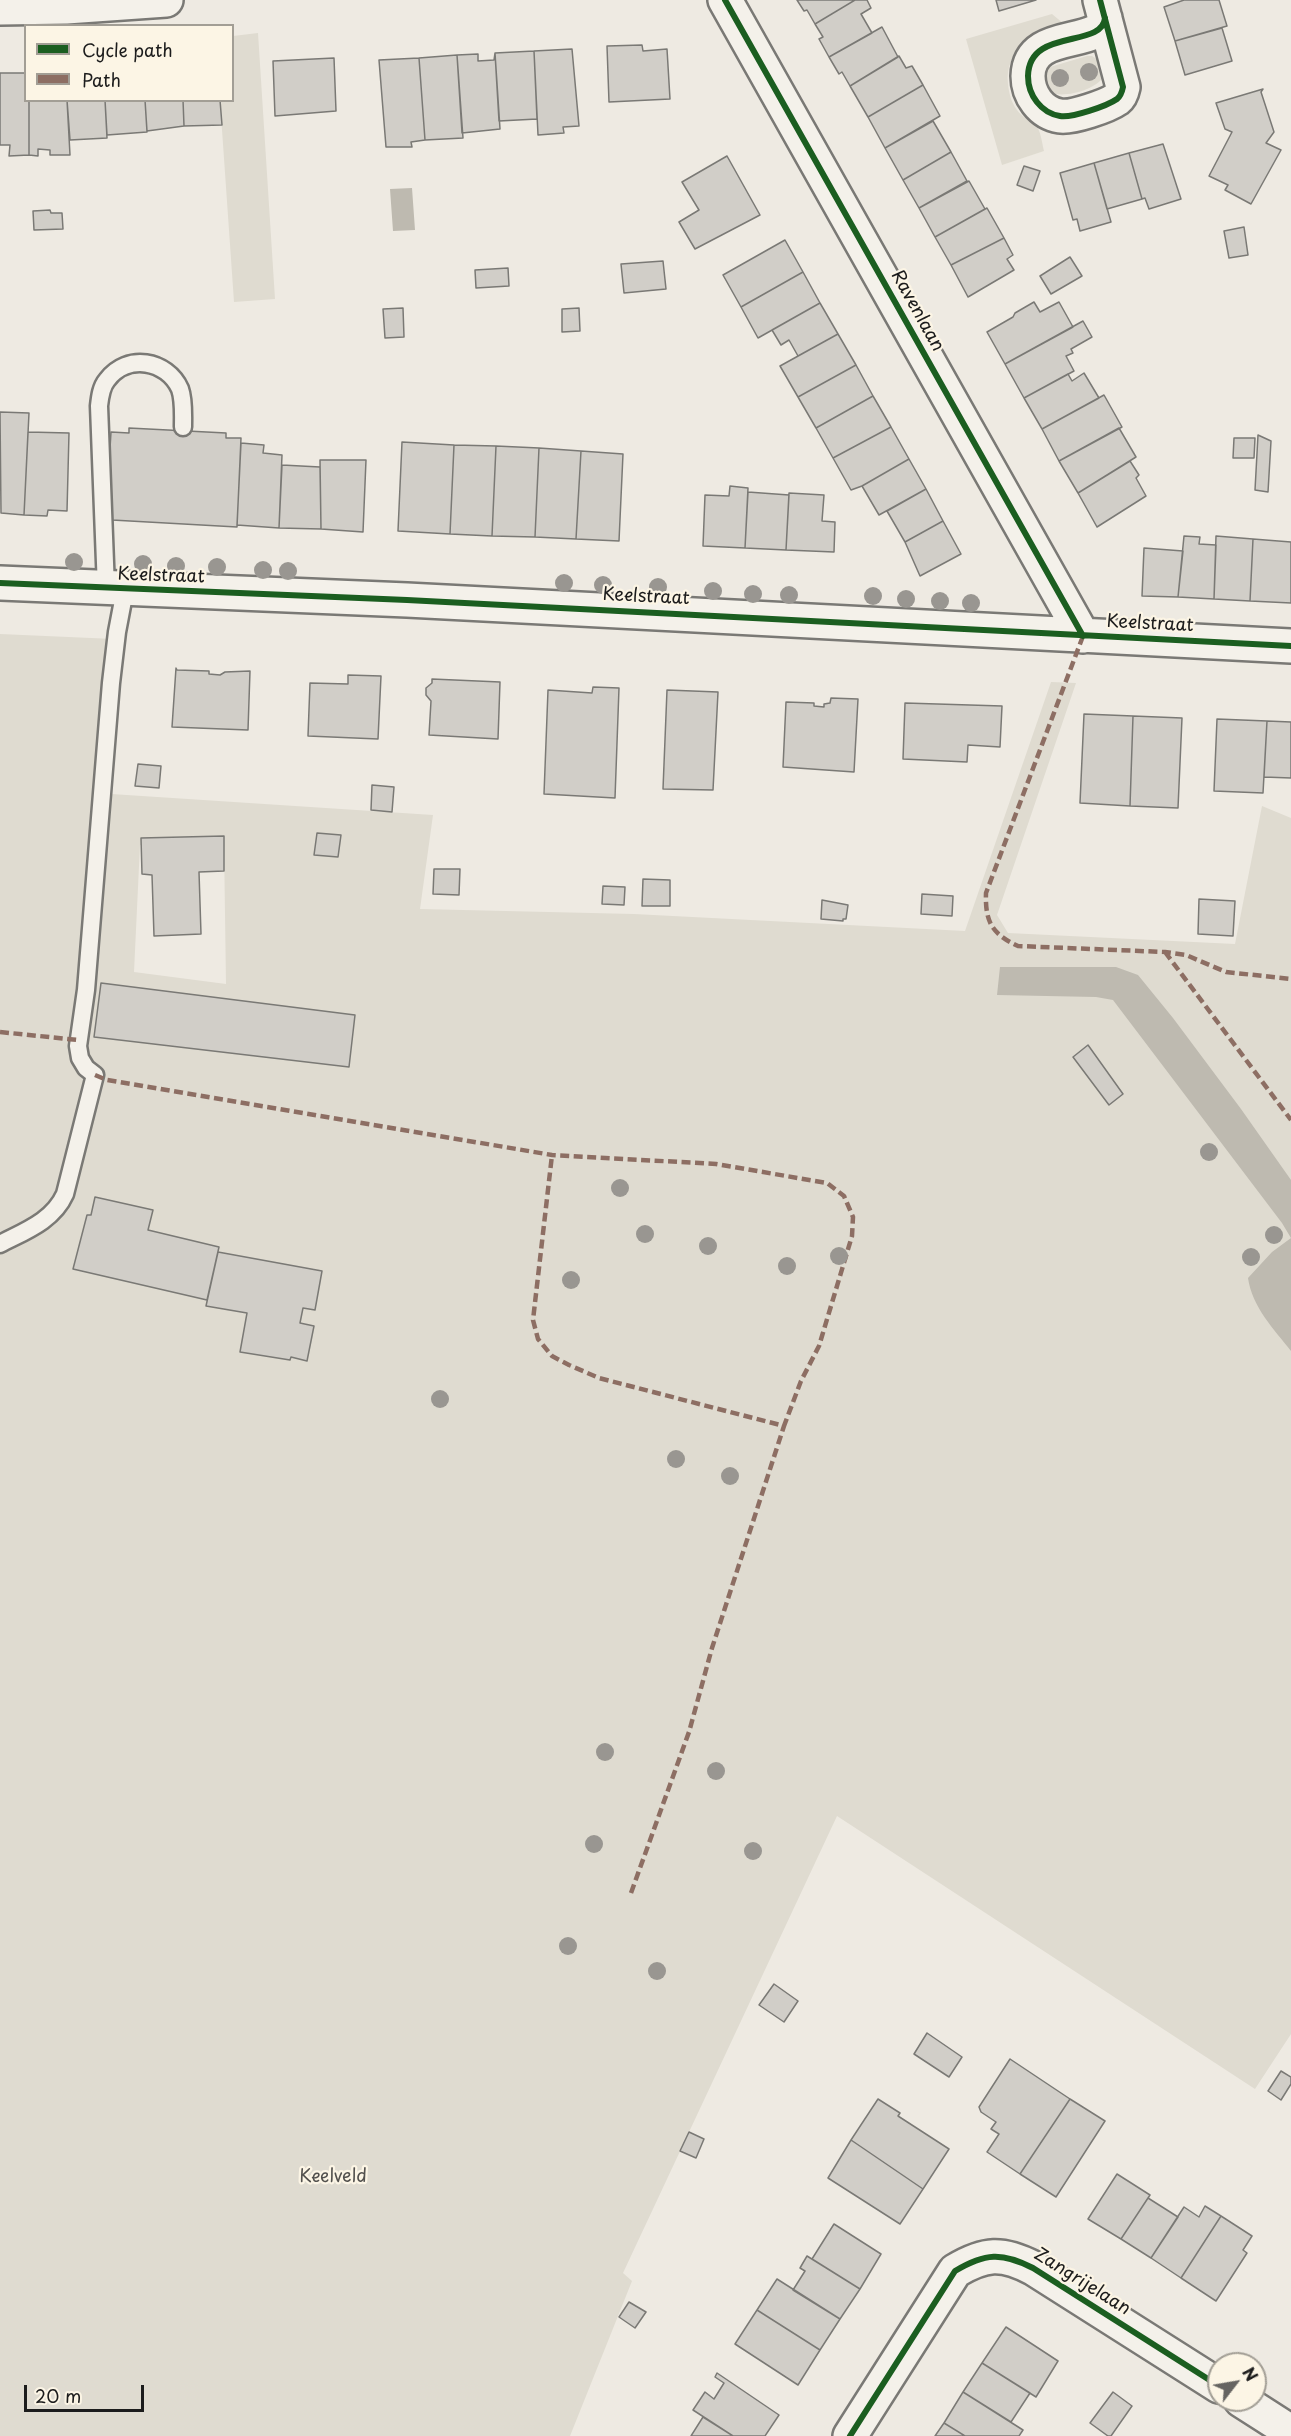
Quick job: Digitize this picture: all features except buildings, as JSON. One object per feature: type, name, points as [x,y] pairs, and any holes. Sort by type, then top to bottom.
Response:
[{"type":"street","points":[[0,8],[66,7],[166,0]]},
{"type":"street","name":"Ravenlaan","points":[[726,0],[1083,636]]},
{"type":"street","name":"Keelstraat","points":[[0,584],[407,600],[1291,646]]},
{"type":"street","name":"Zangrijelaan","points":[[854,2432],[955,2271],[974,2260],[993,2256],[1014,2258],[1033,2268],[1207,2378]]},
{"type":"street","points":[[1260,2412],[1291,2432]]},
{"type":"lane","points":[[0,1244],[42,1222],[60,1205],[95,1076],[80,1058],[78,1046],[86,990],[117,632],[99,406],[106,381],[114,371],[139,362],[153,364],[164,369],[174,378],[181,391],[183,427]]},
{"type":"green space","points":[[1052,14],[1064,24],[1024,45],[1011,61],[1008,72],[1008,87],[1013,104],[1037,127],[1044,151],[1002,165],[966,39]]},
{"type":"green space","points":[[258,33],[275,299],[234,302],[220,102],[234,102],[234,36]]},
{"type":"green space","points":[[1092,56],[1101,62],[1104,76],[1100,81],[1087,89],[1070,94],[1055,94],[1046,89],[1043,74],[1050,67]]},
{"type":"green space","name":"Keelveld","points":[[0,634],[114,639],[96,793],[433,815],[420,909],[634,914],[965,931],[1051,682],[1076,683],[997,915],[1008,933],[1235,944],[1262,806],[1291,818],[1291,2034],[1255,2089],[837,1816],[623,2273],[632,2281],[570,2436],[0,2436]],"holes":[[[224,844],[226,984],[134,972],[140,845]]]},
{"type":"shaded area","points":[[412,188],[415,230],[393,231],[390,189]]},
{"type":"shaded area","points":[[1000,967],[1116,967],[1138,975],[1241,1109],[1291,1180],[1291,1238],[1113,1000],[1096,997],[997,995]]},
{"type":"shaded area","points":[[1291,1238],[1291,1351],[1259,1308],[1250,1289],[1248,1278],[1272,1252]]},
{"type":"marked path","points":[[1083,636],[986,893],[987,912],[992,926],[1002,937],[1018,946],[1165,952],[1186,955],[1226,972],[1291,979]]},
{"type":"marked path","points":[[1165,952],[1291,1120]]},
{"type":"marked path","points":[[0,1032],[78,1040]]},
{"type":"marked path","points":[[95,1075],[107,1080],[552,1155],[716,1164],[827,1183],[844,1196],[853,1217],[852,1236],[819,1346],[801,1381],[784,1426],[599,1378],[552,1356],[538,1339],[533,1320],[552,1155]]},
{"type":"marked path","points":[[631,1893],[689,1732],[712,1648],[784,1426]]},
{"type":"cycle path","points":[[725,0],[1083,636]]},
{"type":"cycle path","points":[[1100,0],[1123,87],[1121,94],[1112,102],[1081,113],[1060,116],[1047,111],[1037,102],[1030,90],[1028,76],[1031,61],[1040,51],[1052,44],[1092,33],[1101,27],[1105,18]]},
{"type":"cycle path","points":[[0,583],[407,600],[1291,646]]},
{"type":"cycle path","points":[[850,2436],[955,2271],[985,2258],[1003,2257],[1033,2268],[1207,2378]]}]
